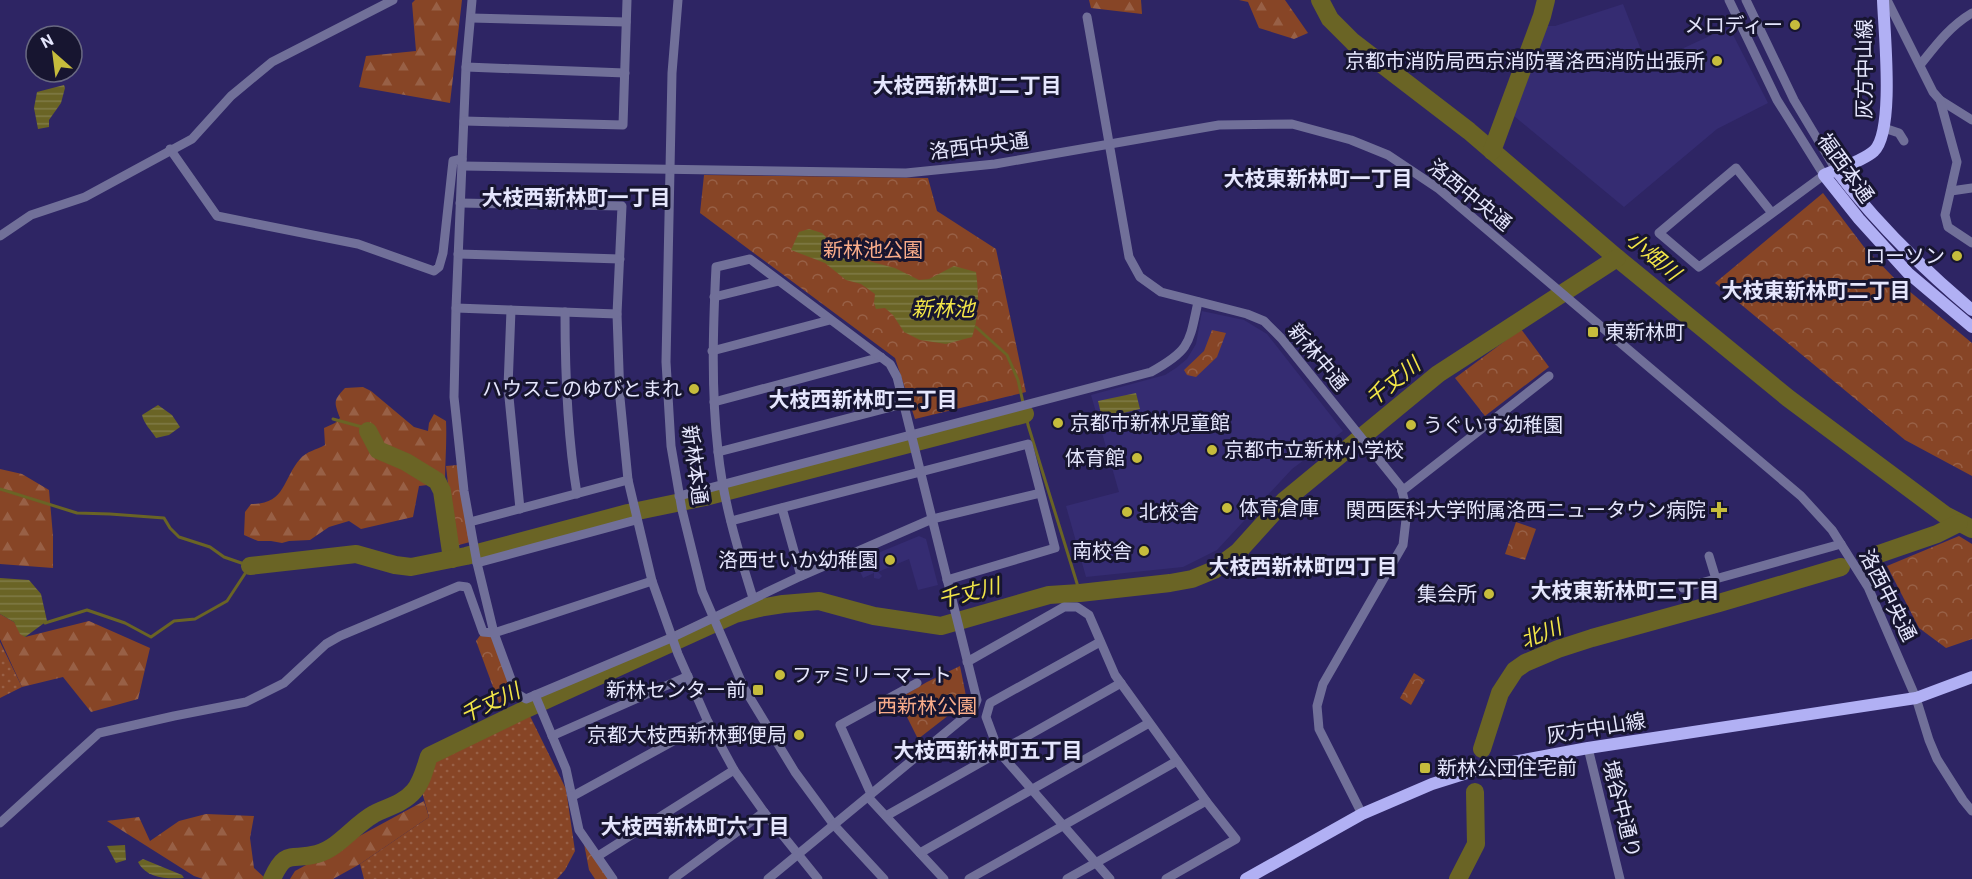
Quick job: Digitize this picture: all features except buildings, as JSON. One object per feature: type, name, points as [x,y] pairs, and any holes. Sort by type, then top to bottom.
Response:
[{"type":"main road","name":"灰方中山線","points":[[1824,175],[1873,152],[1881,142],[1887,94],[1885,0]]},
{"type":"main road","name":"福西本通","points":[[1836,170],[1859,201],[1904,249],[1972,310]]},
{"type":"main road","name":"福西本通","points":[[1824,175],[1859,219],[1908,273],[1972,327]]},
{"type":"main road","name":"灰方中山線","points":[[1246,879],[1362,814],[1400,796],[1453,777],[1508,763],[1588,748],[1916,698],[1972,677]]},
{"type":"street","points":[[0,236],[31,215],[85,197],[192,138],[231,96],[272,62],[393,0]]},
{"type":"street","points":[[472,0],[466,67],[454,397],[464,491],[477,563],[494,633],[516,693],[526,699],[671,638],[801,576],[932,519],[1040,493]]},
{"type":"street","points":[[464,121],[623,124],[627,0]]},
{"type":"street","name":"新林本通","points":[[678,0],[672,74],[666,362],[671,446],[682,510],[702,591],[744,688],[795,772],[834,825],[884,879]]},
{"type":"street","name":"福西本通","points":[[1729,0],[1777,100],[1824,175]]},
{"type":"street","name":"福西本通","points":[[1746,0],[1794,100],[1836,170]]},
{"type":"street","points":[[1885,0],[1933,92],[1940,100],[1972,120]]},
{"type":"street","points":[[1920,64],[1943,35],[1972,13]]},
{"type":"street","name":"新林中通","points":[[1087,17],[1129,257],[1140,277],[1161,292],[1247,314],[1264,321],[1281,338],[1401,487],[1407,511],[1403,544],[1323,684],[1317,706],[1319,729],[1362,814]]},
{"type":"street","points":[[471,18],[626,22]]},
{"type":"street","points":[[466,67],[625,74]]},
{"type":"street","points":[[1940,100],[1957,162],[1945,214],[1948,227],[1972,243]]},
{"type":"street","name":"洛西中央通","points":[[462,163],[671,170],[906,173],[995,164],[1219,125],[1292,124],[1351,140],[1388,155],[1439,189],[1801,496],[1832,530],[1868,587],[1916,698],[1937,759],[1962,800],[1972,811]]},
{"type":"street","points":[[1884,128],[1899,133],[1904,141]]},
{"type":"street","points":[[170,149],[217,216],[358,244],[434,271],[439,267],[443,253],[453,161],[462,163]]},
{"type":"street","points":[[1772,213],[1736,168],[1659,233],[1699,267],[1824,175]]},
{"type":"street","points":[[1951,191],[1972,188]]},
{"type":"street","points":[[460,203],[622,206],[617,314],[620,398],[628,480],[652,581],[671,638],[708,722],[734,770],[764,812],[818,879]]},
{"type":"street","points":[[458,254],[620,259]]},
{"type":"street","points":[[753,598],[731,521],[718,452],[712,351],[716,267],[750,259],[890,364],[897,377],[977,700],[973,710],[768,879]]},
{"type":"street","points":[[714,297],[779,281]]},
{"type":"street","points":[[679,496],[1151,372],[1175,358],[1189,342],[1198,302]]},
{"type":"street","points":[[456,308],[617,314]]},
{"type":"street","points":[[511,310],[508,387],[520,509]]},
{"type":"street","points":[[566,312],[565,361],[570,450],[577,494]]},
{"type":"street","points":[[712,351],[830,320]]},
{"type":"street","points":[[714,402],[881,357]]},
{"type":"street","points":[[1402,491],[1549,376]]},
{"type":"street","points":[[718,452],[903,404]]},
{"type":"street","points":[[731,521],[1028,444],[1055,548],[947,580]]},
{"type":"street","points":[[470,522],[628,480]]},
{"type":"street","points":[[782,508],[801,576]]},
{"type":"street","points":[[477,563],[636,520]]},
{"type":"street","points":[[1683,588],[1841,544]]},
{"type":"street","points":[[1709,556],[1716,579]]},
{"type":"street","points":[[0,822],[99,734],[246,702],[285,683],[326,644],[340,636],[459,586],[467,587],[483,632],[494,633],[652,581]]},
{"type":"street","points":[[967,662],[1064,607],[1077,607],[1089,615],[1121,683],[1236,839],[1166,879]]},
{"type":"street","points":[[1100,642],[990,703],[986,717],[999,752],[1110,879]]},
{"type":"street","points":[[552,736],[688,676]]},
{"type":"street","points":[[917,683],[840,725],[869,795],[944,879]]},
{"type":"street","points":[[886,816],[1121,683]]},
{"type":"street","points":[[535,695],[566,769],[579,830],[613,879]]},
{"type":"street","points":[[573,796],[708,722]]},
{"type":"street","points":[[920,853],[1149,723]]},
{"type":"street","name":"境谷中通り","points":[[1588,748],[1620,879]]},
{"type":"street","points":[[969,879],[1177,761]]},
{"type":"street","points":[[598,856],[734,770]]},
{"type":"street","points":[[1067,879],[1206,801]]},
{"type":"street","points":[[673,879],[764,812]]},
{"type":"shaded area","points":[[1623,4],[1647,65],[1729,27],[1768,103],[1717,129],[1624,207],[1514,116],[1547,26],[1555,26]]},
{"type":"shaded area","name":"京都市立新林小学校","points":[[1202,311],[1244,320],[1267,334],[1343,431],[1292,469],[1217,550],[1183,567],[1086,577],[1066,506],[1119,492],[1091,395],[1165,375],[1176,368],[1187,359],[1196,344]]},
{"type":"shaded area","points":[[919,536],[926,539],[938,585],[918,590],[909,559],[878,572],[882,576],[879,579],[874,578],[874,573],[863,578],[856,562]]},
{"type":"green space","points":[[415,0],[462,0],[450,103],[359,87],[366,56],[416,51],[412,3]]},
{"type":"green space","points":[[1089,0],[1141,0],[1142,14],[1091,8]]},
{"type":"green space","points":[[1239,0],[1285,0],[1308,33],[1294,39],[1259,28],[1248,2]]},
{"type":"green space","name":"新林池公園","points":[[704,175],[928,178],[937,211],[996,249],[1026,392],[915,419],[895,358],[700,213]]},
{"type":"green space","points":[[1823,193],[1864,247],[1897,281],[1972,343],[1972,476],[1905,440],[1715,283]]},
{"type":"green space","points":[[1521,329],[1549,367],[1485,416],[1455,378]]},
{"type":"green space","points":[[1212,330],[1226,333],[1217,357],[1196,377],[1187,375],[1184,370],[1204,351]]},
{"type":"green space","points":[[363,387],[414,427],[428,431],[434,414],[446,421],[445,483],[419,486],[413,517],[361,529],[349,521],[329,527],[310,540],[282,543],[258,541],[244,535],[245,512],[251,504],[271,500],[282,489],[300,459],[325,445],[324,428],[340,418],[336,402],[341,392],[345,388]]},
{"type":"green space","points":[[458,465],[470,542],[455,546],[446,466]]},
{"type":"green space","points":[[0,469],[22,474],[49,490],[53,568],[0,564]]},
{"type":"green space","points":[[1516,522],[1536,529],[1525,560],[1505,554]]},
{"type":"green space","points":[[1959,536],[1972,544],[1972,639],[1946,648],[1919,628],[1887,566]]},
{"type":"green space","points":[[0,614],[14,622],[25,637],[89,621],[150,648],[138,699],[91,712],[63,677],[22,687],[0,639]]},
{"type":"green space","points":[[482,633],[493,635],[516,695],[499,703],[476,641]]},
{"type":"green space","points":[[0,642],[22,687],[0,698]]},
{"type":"green space","name":"西新林公園","points":[[960,666],[967,701],[918,739],[898,699]]},
{"type":"green space","points":[[1414,673],[1425,680],[1411,705],[1400,698]]},
{"type":"green space","points":[[529,714],[566,789],[575,851],[565,870],[557,879],[364,879],[360,864],[429,817],[422,792],[434,759]]},
{"type":"green space","points":[[424,801],[429,817],[360,864],[333,879],[290,879],[295,871]]},
{"type":"green space","points":[[206,814],[254,816],[250,838],[254,868],[266,879],[203,879],[194,876],[107,821],[139,817],[150,841],[179,821]]},
{"type":"green space","points":[[582,833],[611,879],[595,879],[589,870]]},
{"type":"water","points":[[64,85],[61,103],[49,120],[49,127],[38,129],[34,108],[37,92]]},
{"type":"water","name":"新林池","points":[[809,229],[822,233],[833,244],[853,257],[895,268],[919,280],[929,279],[954,266],[976,272],[978,305],[972,337],[946,344],[920,340],[904,332],[893,315],[885,308],[876,309],[875,294],[861,284],[846,280],[825,263],[791,250],[799,232]]},
{"type":"water","points":[[1136,393],[1140,409],[1102,418],[1098,401]]},
{"type":"water","points":[[158,405],[172,415],[180,427],[169,435],[156,438],[142,415]]},
{"type":"water","points":[[0,578],[29,580],[41,594],[47,621],[25,637],[20,634],[14,622],[0,614]]},
{"type":"water","points":[[125,845],[126,860],[116,863],[107,846]]},
{"type":"water","points":[[143,859],[182,875],[184,878],[164,878],[152,875],[138,862]]},
{"type":"waterway","name":"小畑川","points":[[1320,0],[1330,19],[1353,42],[1469,131],[1617,258],[1788,398],[1945,515],[1972,529]]},
{"type":"waterway","points":[[1492,151],[1546,0]]},
{"type":"waterway","name":"千丈川","points":[[272,879],[281,863],[286,859],[325,851],[374,814],[406,799],[419,783],[429,756],[526,709],[735,614],[783,604],[819,601],[874,616],[941,626],[1049,595],[1170,583],[1192,579],[1214,570],[1238,552],[1284,501],[1438,374],[1617,258]]},
{"type":"waterway","points":[[976,327],[1007,355],[1018,380],[1028,425],[1080,593]]},
{"type":"waterway","points":[[250,566],[356,554],[411,567],[466,556],[628,513],[705,497],[1025,414]]},
{"type":"waterway","points":[[333,419],[362,427],[368,431]]},
{"type":"waterway","points":[[368,431],[378,450],[406,462],[437,481],[442,491],[452,559]]},
{"type":"waterway","points":[[0,489],[77,513],[164,518],[179,537],[210,547],[224,557],[250,566],[227,601],[195,619],[174,621],[151,637],[125,623],[87,610],[45,623]]},
{"type":"waterway","name":"北川","points":[[1879,554],[1937,534],[1959,523]]},
{"type":"waterway","name":"北川","points":[[1482,749],[1500,693],[1515,670],[1525,663],[1592,638],[1841,567]]},
{"type":"waterway","name":"北川","points":[[1458,879],[1476,844],[1475,792]]},
{"type":"place","name":"メロディー","points":[[1795,25]]},
{"type":"place","name":"京都市消防局西京消防署洛西消防出張所","points":[[1717,61]]},
{"type":"place","name":"ローソン","points":[[1957,256]]},
{"type":"place","name":"東新林町","points":[[1593,332]]},
{"type":"place","name":"ハウスこのゆびとまれ","points":[[694,389]]},
{"type":"place","name":"京都市新林児童館","points":[[1058,423]]},
{"type":"place","name":"うぐいす幼稚園","points":[[1411,425]]},
{"type":"place","name":"京都市立新林小学校","points":[[1212,450]]},
{"type":"place","name":"体育館","points":[[1137,458]]},
{"type":"place","name":"体育倉庫","points":[[1227,508]]},
{"type":"place","name":"関西医科大学附属洛西ニュータウン病院","points":[[1719,510]]},
{"type":"place","name":"北校舎","points":[[1127,512]]},
{"type":"place","name":"南校舎","points":[[1144,551]]},
{"type":"place","name":"洛西せいか幼稚園","points":[[890,560]]},
{"type":"place","name":"集会所","points":[[1489,594]]},
{"type":"place","name":"ファミリーマート","points":[[780,675]]},
{"type":"place","name":"新林センター前","points":[[758,690]]},
{"type":"place","name":"京都大枝西新林郵便局","points":[[799,735]]},
{"type":"place","name":"新林公団住宅前","points":[[1425,768]]},
{"type":"district","name":"大枝西新林町二丁目","points":[[967,86]]},
{"type":"district","name":"大枝東新林町一丁目","points":[[1318,179]]},
{"type":"district","name":"大枝西新林町一丁目","points":[[576,198]]},
{"type":"district","name":"大枝東新林町二丁目","points":[[1816,291]]},
{"type":"district","name":"大枝西新林町三丁目","points":[[863,400]]},
{"type":"district","name":"大枝西新林町四丁目","points":[[1303,567]]},
{"type":"district","name":"大枝東新林町三丁目","points":[[1625,591]]},
{"type":"district","name":"大枝西新林町五丁目","points":[[988,751]]},
{"type":"district","name":"大枝西新林町六丁目","points":[[695,827]]}]
